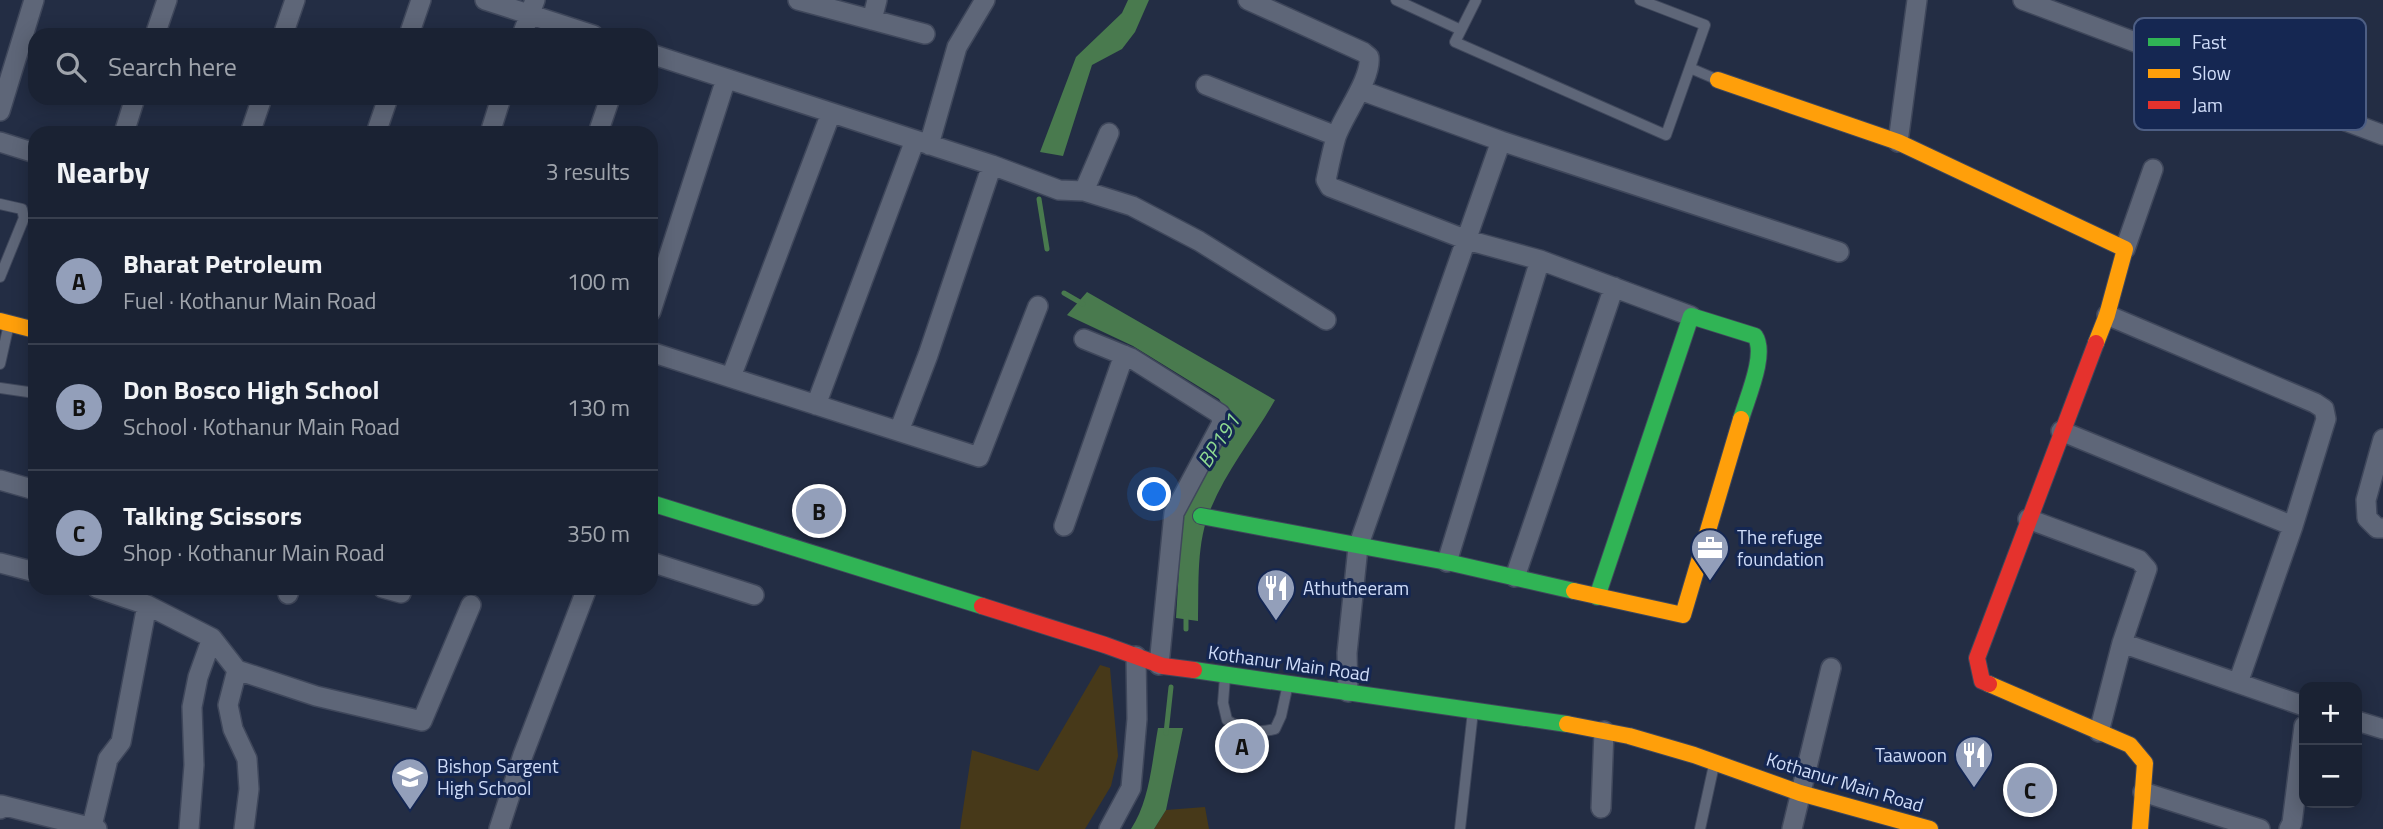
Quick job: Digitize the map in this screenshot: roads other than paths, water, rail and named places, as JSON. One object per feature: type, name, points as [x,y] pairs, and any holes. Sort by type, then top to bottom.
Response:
[{"type":"street","points":[[0,111],[34,0]]},
{"type":"street","points":[[157,28],[167,0]]},
{"type":"street","points":[[285,28],[295,0]]},
{"type":"street","points":[[411,28],[421,0]]},
{"type":"street","points":[[485,0],[532,7],[578,28]]},
{"type":"street","points":[[798,0],[925,34]]},
{"type":"street","points":[[873,20],[877,0]]},
{"type":"street","points":[[816,405],[922,142],[957,47],[985,0]]},
{"type":"street","points":[[1201,516],[1447,562],[1683,615],[1759,357],[1760,344],[1755,336],[1691,316],[1541,260],[1467,240],[1330,187],[1326,180],[1336,136],[1360,90],[1370,62],[1369,57],[1248,0]]},
{"type":"street","points":[[1898,142],[1917,0]]},
{"type":"street","points":[[2023,0],[2134,42]]},
{"type":"street","points":[[524,28],[532,7]]},
{"type":"street","points":[[658,56],[992,165],[1059,190],[1084,191],[1132,206],[1199,241],[1326,320]]},
{"type":"street","points":[[658,289],[726,79]]},
{"type":"street","points":[[1718,80],[1898,142],[2125,249]]},
{"type":"street","points":[[1206,85],[1336,136]]},
{"type":"street","points":[[1360,90],[1501,141],[1839,252]]},
{"type":"street","points":[[126,126],[133,105]]},
{"type":"street","points":[[252,126],[259,105]]},
{"type":"street","points":[[378,126],[386,105]]},
{"type":"street","points":[[492,126],[499,105]]},
{"type":"street","points":[[600,126],[608,105]]},
{"type":"street","points":[[731,377],[831,113]]},
{"type":"street","points":[[2366,129],[2383,135]]},
{"type":"street","points":[[1084,191],[1109,133]]},
{"type":"street","points":[[1348,692],[1347,653],[1359,547],[1501,141]]},
{"type":"street","points":[[0,142],[28,151]]},
{"type":"street","points":[[898,431],[928,355],[992,165]]},
{"type":"street","points":[[2140,829],[2145,763],[2130,745],[1982,681],[1977,658],[2107,315],[2125,249],[2153,169]]},
{"type":"street","points":[[1447,562],[1541,260]]},
{"type":"street","points":[[1515,577],[1614,287]]},
{"type":"street","points":[[658,354],[979,457],[1038,306]]},
{"type":"street","points":[[2107,315],[2324,409],[2326,419],[2293,526],[2238,683]]},
{"type":"street","points":[[1597,597],[1691,316]]},
{"type":"street","points":[[4,322],[28,328]]},
{"type":"street","points":[[1084,339],[1124,355],[1220,414],[1222,423],[1174,513],[1159,665]]},
{"type":"street","points":[[1064,526],[1124,355]]},
{"type":"street","points":[[2061,431],[2293,526]]},
{"type":"street","points":[[2383,439],[2366,500],[2367,518],[2377,528],[2383,528]]},
{"type":"street","points":[[0,480],[28,488]]},
{"type":"street","name":"Kothanur Main Road","points":[[658,504],[1159,665],[1473,710],[1629,736],[1714,762],[1800,793],[1930,829]]},
{"type":"street","points":[[2028,519],[2139,560],[2147,569],[2122,643],[2099,732]]},
{"type":"street","points":[[0,563],[28,570]]},
{"type":"street","points":[[658,564],[754,595]]},
{"type":"street","points":[[118,595],[147,605],[212,638],[237,670],[316,696],[422,721],[471,605]]},
{"type":"street","points":[[499,829],[523,755],[584,595]]},
{"type":"street","points":[[0,809],[1,805],[94,828],[108,760],[121,742],[147,605]]},
{"type":"street","points":[[189,829],[194,765],[192,708],[198,677],[212,638]]},
{"type":"street","points":[[2122,643],[2299,704]]},
{"type":"street","points":[[1109,829],[1131,788],[1137,719],[1136,656]]},
{"type":"street","points":[[1792,829],[1831,668]]},
{"type":"street","points":[[237,670],[228,705],[233,729],[247,759],[249,789],[244,829]]},
{"type":"street","points":[[2362,723],[2383,729]]},
{"type":"street","points":[[1601,808],[1604,731]]},
{"type":"street","points":[[2289,829],[2302,745]]},
{"type":"street","points":[[2143,792],[2260,829]]},
{"type":"lane","points":[[1396,0],[1461,30]]},
{"type":"lane","points":[[1476,0],[1455,43],[1666,135],[1705,25],[1640,0]]},
{"type":"lane","points":[[1690,68],[1718,80]]},
{"type":"lane","points":[[0,204],[22,209],[24,218],[0,277]]},
{"type":"lane","points":[[0,364],[4,322]]},
{"type":"lane","points":[[0,388],[28,392]]},
{"type":"lane","points":[[1225,676],[1223,702],[1227,720],[1240,729],[1259,733],[1275,729],[1281,716],[1288,684]]},
{"type":"lane","points":[[1460,829],[1473,710]]},
{"type":"lane","points":[[1700,829],[1714,762]]},
{"type":"waterway","name":"BP191","points":[[1039,199],[1047,249]]},
{"type":"waterway","name":"BP191","points":[[1064,293],[1083,304]]},
{"type":"waterway","name":"BP191","points":[[1186,614],[1186,629]]},
{"type":"waterway","name":"BP191","points":[[1166,733],[1171,687]]},
{"type":"place","name":"Don Bosco High School","points":[[819,511]]},
{"type":"place","name":"The refuge foundation","points":[[1710,582]]},
{"type":"place","name":"Athutheeram","points":[[1276,622]]},
{"type":"place","name":"Bharat Petroleum","points":[[1242,746]]},
{"type":"place","name":"Taawoon","points":[[1974,789]]},
{"type":"place","name":"Talking Scissors","points":[[2030,790]]},
{"type":"place","name":"Bishop Sargent High School","points":[[410,811]]}]
